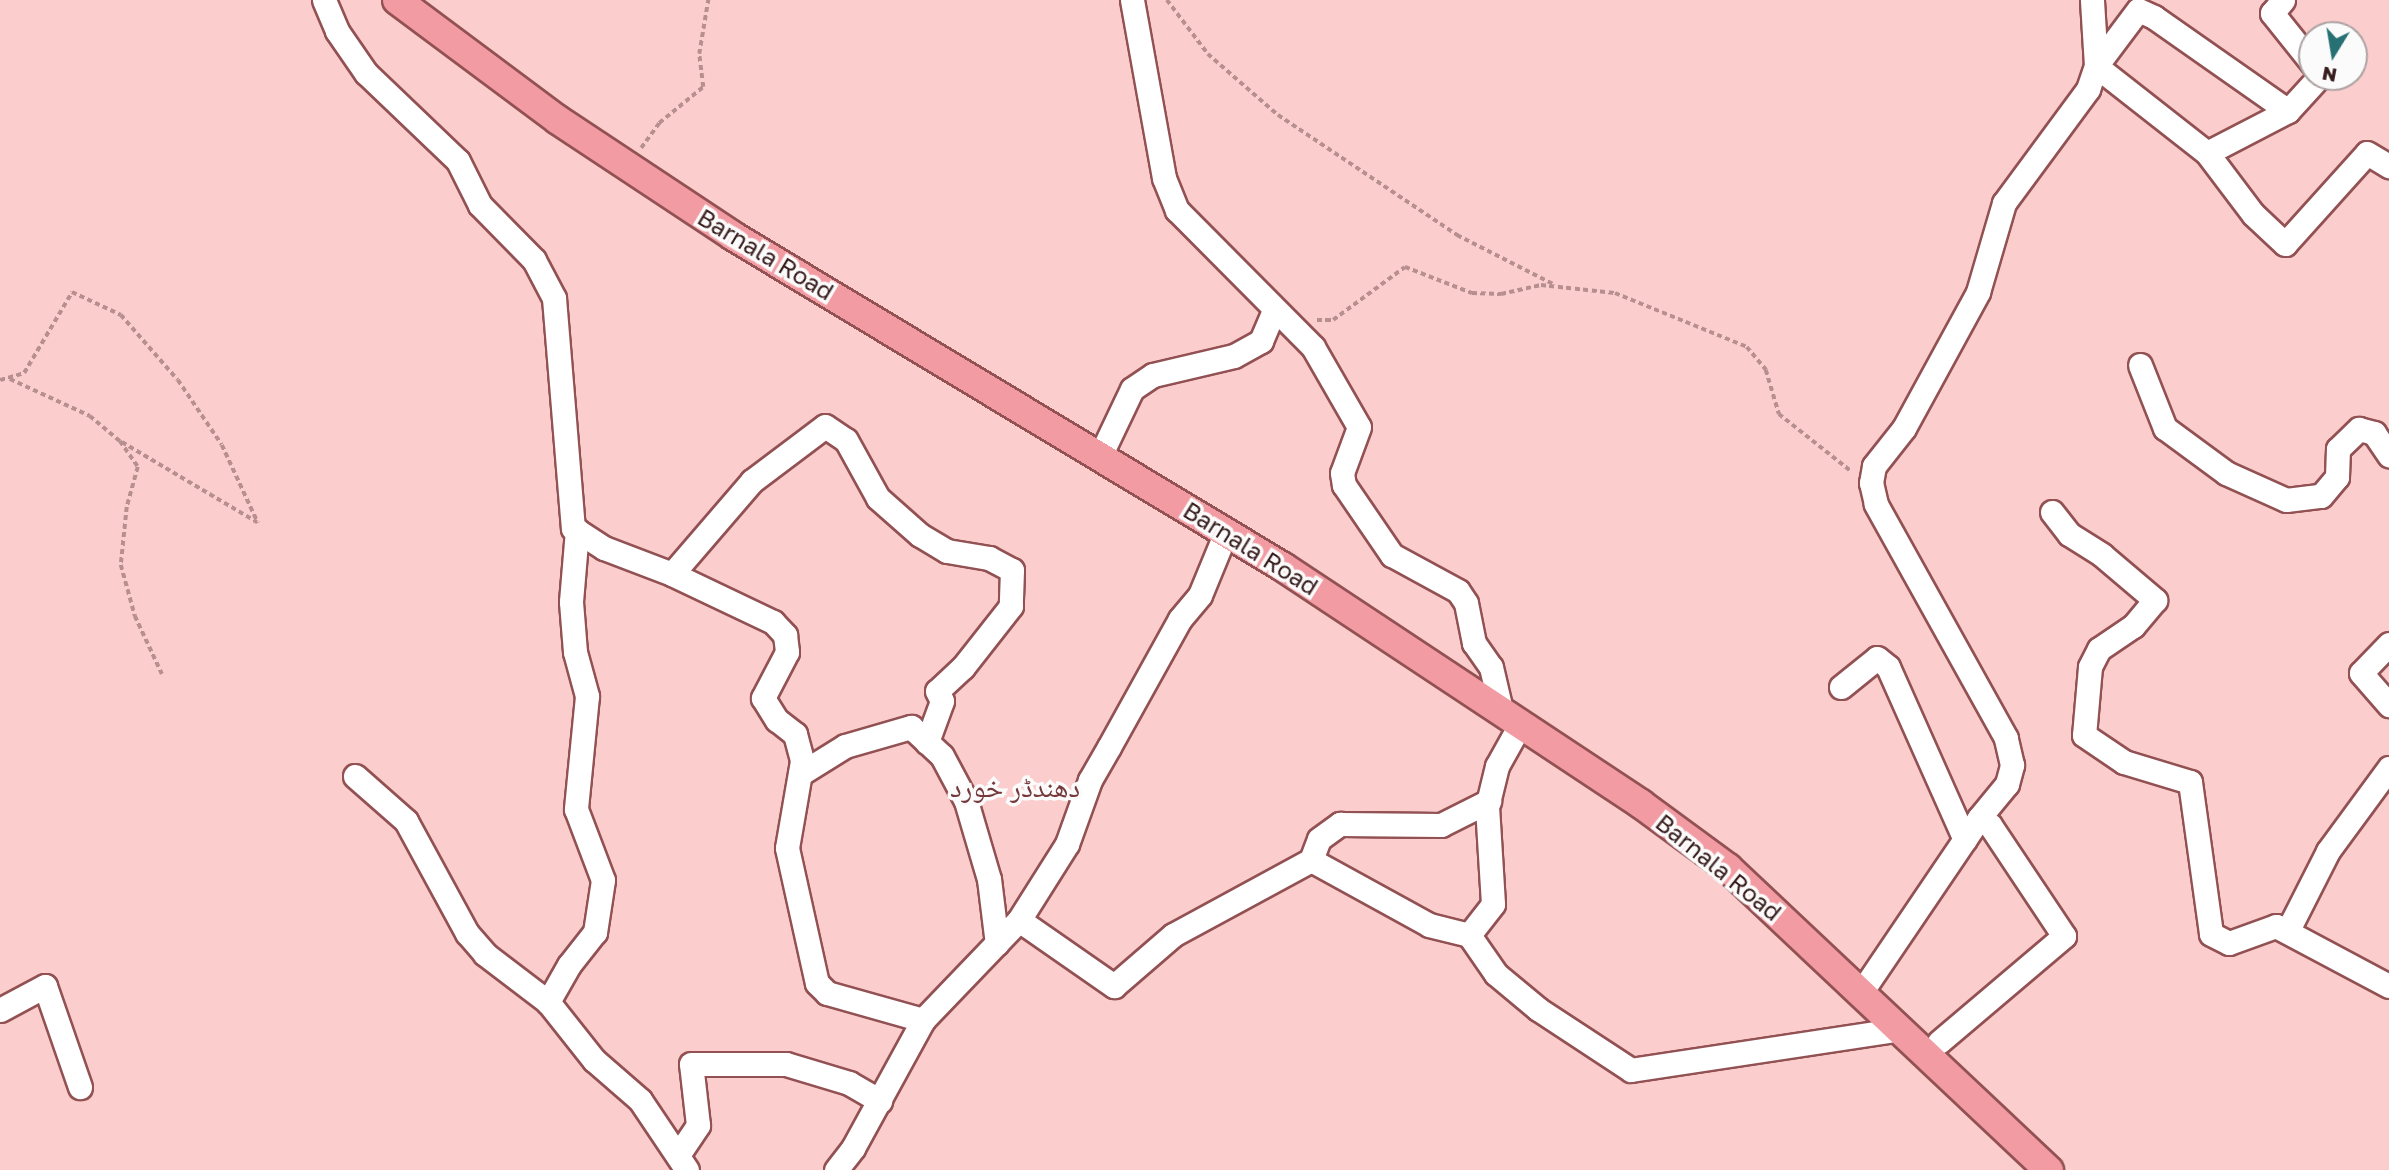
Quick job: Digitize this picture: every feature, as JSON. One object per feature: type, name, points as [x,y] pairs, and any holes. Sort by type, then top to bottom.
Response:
[{"type":"main road","name":"Barnala Road","points":[[397,0],[558,120],[733,236],[1101,454],[1226,532],[1511,717],[1728,869],[2049,1170]]},
{"type":"street","points":[[324,0],[337,31],[366,73],[458,161],[480,205],[534,260],[554,298],[557,375],[577,530],[571,602],[575,652],[587,696],[576,809],[603,880],[595,933],[569,965],[548,1002]]},
{"type":"street","points":[[1132,0],[1164,178],[1177,210],[1312,347],[1356,416],[1359,427],[1342,473],[1343,485],[1392,555],[1458,591],[1466,603],[1474,643],[1491,667],[1511,717],[1489,801],[1493,904],[1469,935]]},
{"type":"street","points":[[2092,0],[2096,66],[2207,153],[2253,214],[2285,244],[2367,153],[2389,166]]},
{"type":"street","points":[[2283,0],[2273,13],[2298,45]]},
{"type":"street","points":[[1861,991],[1979,818],[2007,784],[2012,765],[2006,738],[1915,578],[1876,503],[1871,483],[1874,466],[1904,428],[1978,292],[2004,203],[2088,89],[2096,66],[2138,10],[2154,17],[2288,111]]},
{"type":"street","points":[[2207,153],[2288,111],[2306,91]]},
{"type":"street","points":[[1101,454],[1132,389],[1153,374],[1243,351],[1261,341],[1274,311]]},
{"type":"street","points":[[2140,365],[2165,428],[2226,473],[2286,500],[2321,496],[2337,477],[2338,449],[2359,429],[2374,433],[2389,455]]},
{"type":"street","points":[[672,573],[752,481],[825,426],[846,440],[878,498],[920,535],[947,551],[989,558],[1012,570],[1011,606],[963,667],[937,691],[942,701],[927,742]]},
{"type":"street","points":[[2052,512],[2069,534],[2102,555],[2155,600],[2133,626],[2099,649],[2090,667],[2084,734],[2124,762],[2190,782],[2211,934],[2229,943],[2276,926],[2389,986]]},
{"type":"street","points":[[577,530],[604,548],[672,573],[774,622],[785,635],[787,652],[763,698],[777,720],[795,734],[802,761],[787,848],[817,983],[834,995],[923,1020]]},
{"type":"street","points":[[835,1170],[880,1101],[923,1020],[1019,920],[1067,844],[1090,780],[1180,619],[1200,595],[1226,532]]},
{"type":"street","points":[[2389,644],[2361,673],[2389,705]]},
{"type":"street","points":[[1841,687],[1877,659],[1888,667],[1965,840]]},
{"type":"street","points":[[800,774],[845,746],[884,732],[911,727],[950,766],[966,801],[994,904],[997,944]]},
{"type":"street","points":[[2288,930],[2328,851],[2389,768]]},
{"type":"street","points":[[355,776],[406,821],[467,933],[485,954],[548,1002],[594,1060],[639,1100],[682,1163]]},
{"type":"street","points":[[1019,920],[1114,986],[1173,935],[1311,860],[1319,839],[1340,824],[1441,825],[1489,801]]},
{"type":"street","points":[[1939,1042],[2064,936],[1990,825],[1979,818]]},
{"type":"street","points":[[1311,860],[1429,925],[1469,935],[1496,974],[1631,1070],[1901,1029]]},
{"type":"street","points":[[0,1010],[45,986],[80,1087]]},
{"type":"street","points":[[682,1163],[698,1125],[691,1064],[786,1064],[849,1083],[880,1101]]},
{"type":"path","points":[[629,167],[659,123],[704,88],[699,54],[708,0]]},
{"type":"path","points":[[1167,0],[1208,54],[1278,115],[1457,235],[1558,287]]},
{"type":"path","points":[[1312,321],[1333,320],[1405,267],[1472,293],[1558,287],[1615,293],[1747,346],[1766,370],[1779,414],[1871,483]]},
{"type":"path","points":[[0,380],[24,373],[40,352],[72,292],[121,315],[178,380],[222,445],[258,523],[120,441],[90,416],[9,379]]},
{"type":"path","points":[[120,441],[138,467],[127,507],[121,565],[135,616],[162,674]]},
{"type":"district","name":"دھندڈر خورد","points":[[1015,787]]}]
